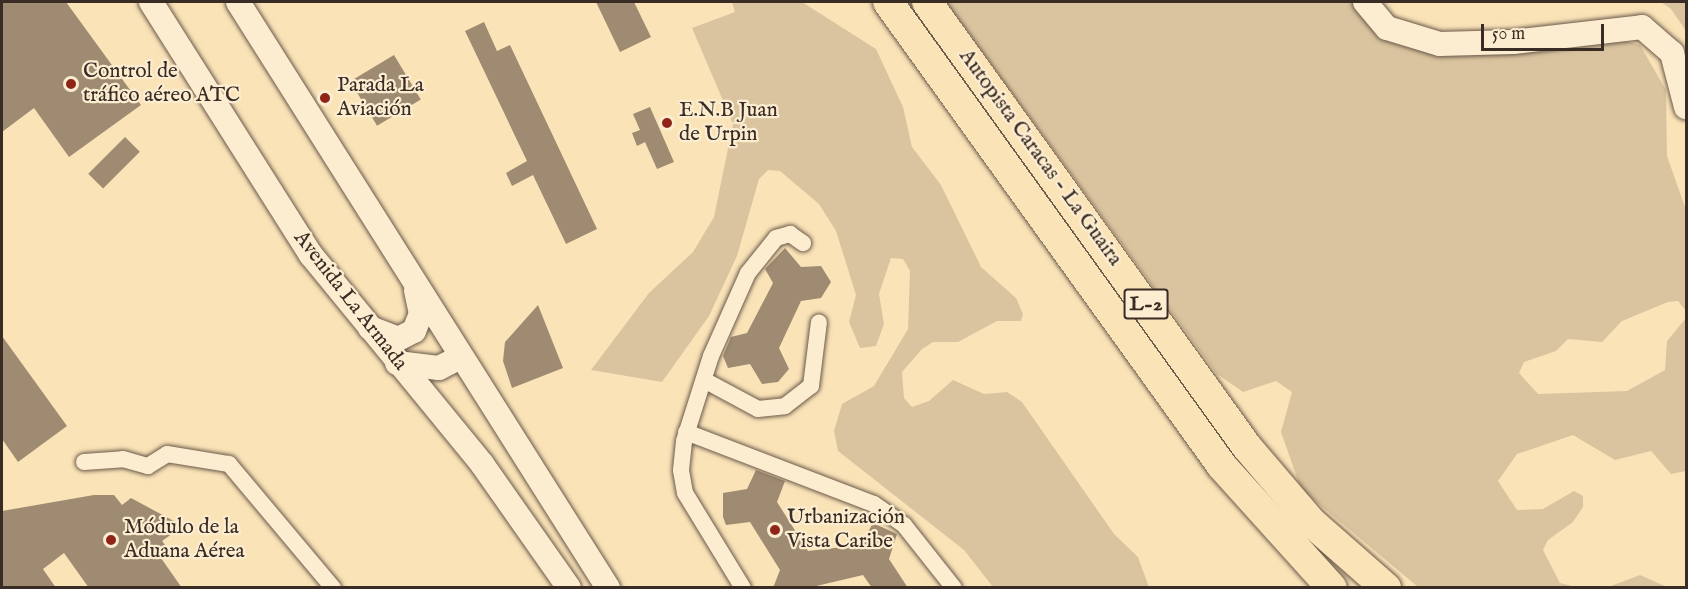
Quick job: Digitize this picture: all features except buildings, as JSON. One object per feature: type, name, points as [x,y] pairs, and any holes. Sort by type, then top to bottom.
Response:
[{"type":"highway","name":"Autopista Caracas - La Guaira","points":[[888,2],[1222,466],[1332,588]]},
{"type":"highway","name":"Autopista Caracas - La Guaira","points":[[927,2],[1246,447],[1311,522],[1386,588]]},
{"type":"main road","name":"Avenida La Armada","points":[[151,2],[280,208],[365,325],[482,464],[569,588]]},
{"type":"main road","points":[[238,2],[460,357],[608,588]]},
{"type":"main road","points":[[1365,2],[1387,28],[1440,44],[1513,42],[1642,27],[1672,52],[1686,107]]},
{"type":"main road","points":[[365,325],[398,339],[414,331],[421,314],[413,282]]},
{"type":"main road","points":[[397,363],[440,368],[460,357]]},
{"type":"street","points":[[743,588],[685,493],[681,470],[686,432],[704,380],[748,273],[776,238],[790,234],[803,243]]},
{"type":"street","points":[[704,380],[758,409],[785,406],[811,386],[819,321]]},
{"type":"street","points":[[686,432],[874,504],[904,525],[954,588]]},
{"type":"street","points":[[84,462],[123,459],[148,466],[167,454],[229,464],[333,588]]},
{"type":"shaded area","points":[[732,2],[802,2],[876,49],[903,107],[912,147],[941,185],[981,267],[1016,298],[1023,314],[1021,321],[997,321],[958,342],[933,342],[922,349],[902,372],[904,398],[912,407],[929,401],[953,380],[984,394],[1007,392],[1022,402],[1114,534],[1138,557],[1149,587],[993,587],[964,550],[838,451],[834,431],[842,404],[874,386],[908,329],[910,271],[903,259],[891,258],[879,294],[884,324],[876,346],[860,348],[849,322],[856,295],[836,231],[819,204],[780,171],[768,170],[759,179],[737,256],[709,316],[662,382],[591,370],[649,293],[693,252],[714,217],[733,124],[692,28],[735,12]]},
{"type":"shaded area","points":[[946,2],[1362,2],[1428,52],[1543,52],[1621,40],[1640,45],[1666,90],[1667,156],[1686,210],[1686,311],[1678,301],[1668,302],[1622,321],[1602,342],[1568,339],[1556,351],[1524,362],[1519,373],[1538,394],[1627,391],[1665,370],[1667,341],[1686,318],[1686,471],[1671,474],[1651,451],[1615,460],[1573,435],[1517,454],[1498,481],[1517,510],[1543,509],[1574,491],[1583,496],[1583,507],[1573,522],[1548,540],[1543,550],[1560,583],[1576,587],[1418,587],[1301,489],[1281,432],[1292,392],[1276,381],[1243,392],[1217,374]]},
{"type":"shaded area","points":[[1661,2],[1686,2],[1686,31],[1671,9]]},
{"type":"shaded area","points":[[1640,575],[1667,587],[1608,587]]},
{"type":"place","name":"Control de tráfico aéreo ATC","points":[[71,84]]},
{"type":"place","name":"Parada La Aviación","points":[[325,98]]},
{"type":"place","name":"E.N.B Juan de Urpin","points":[[667,123]]},
{"type":"place","name":"Urbanización Vista Caribe","points":[[775,530]]},
{"type":"place","name":"Módulo de la Aduana Aérea","points":[[111,540]]}]
